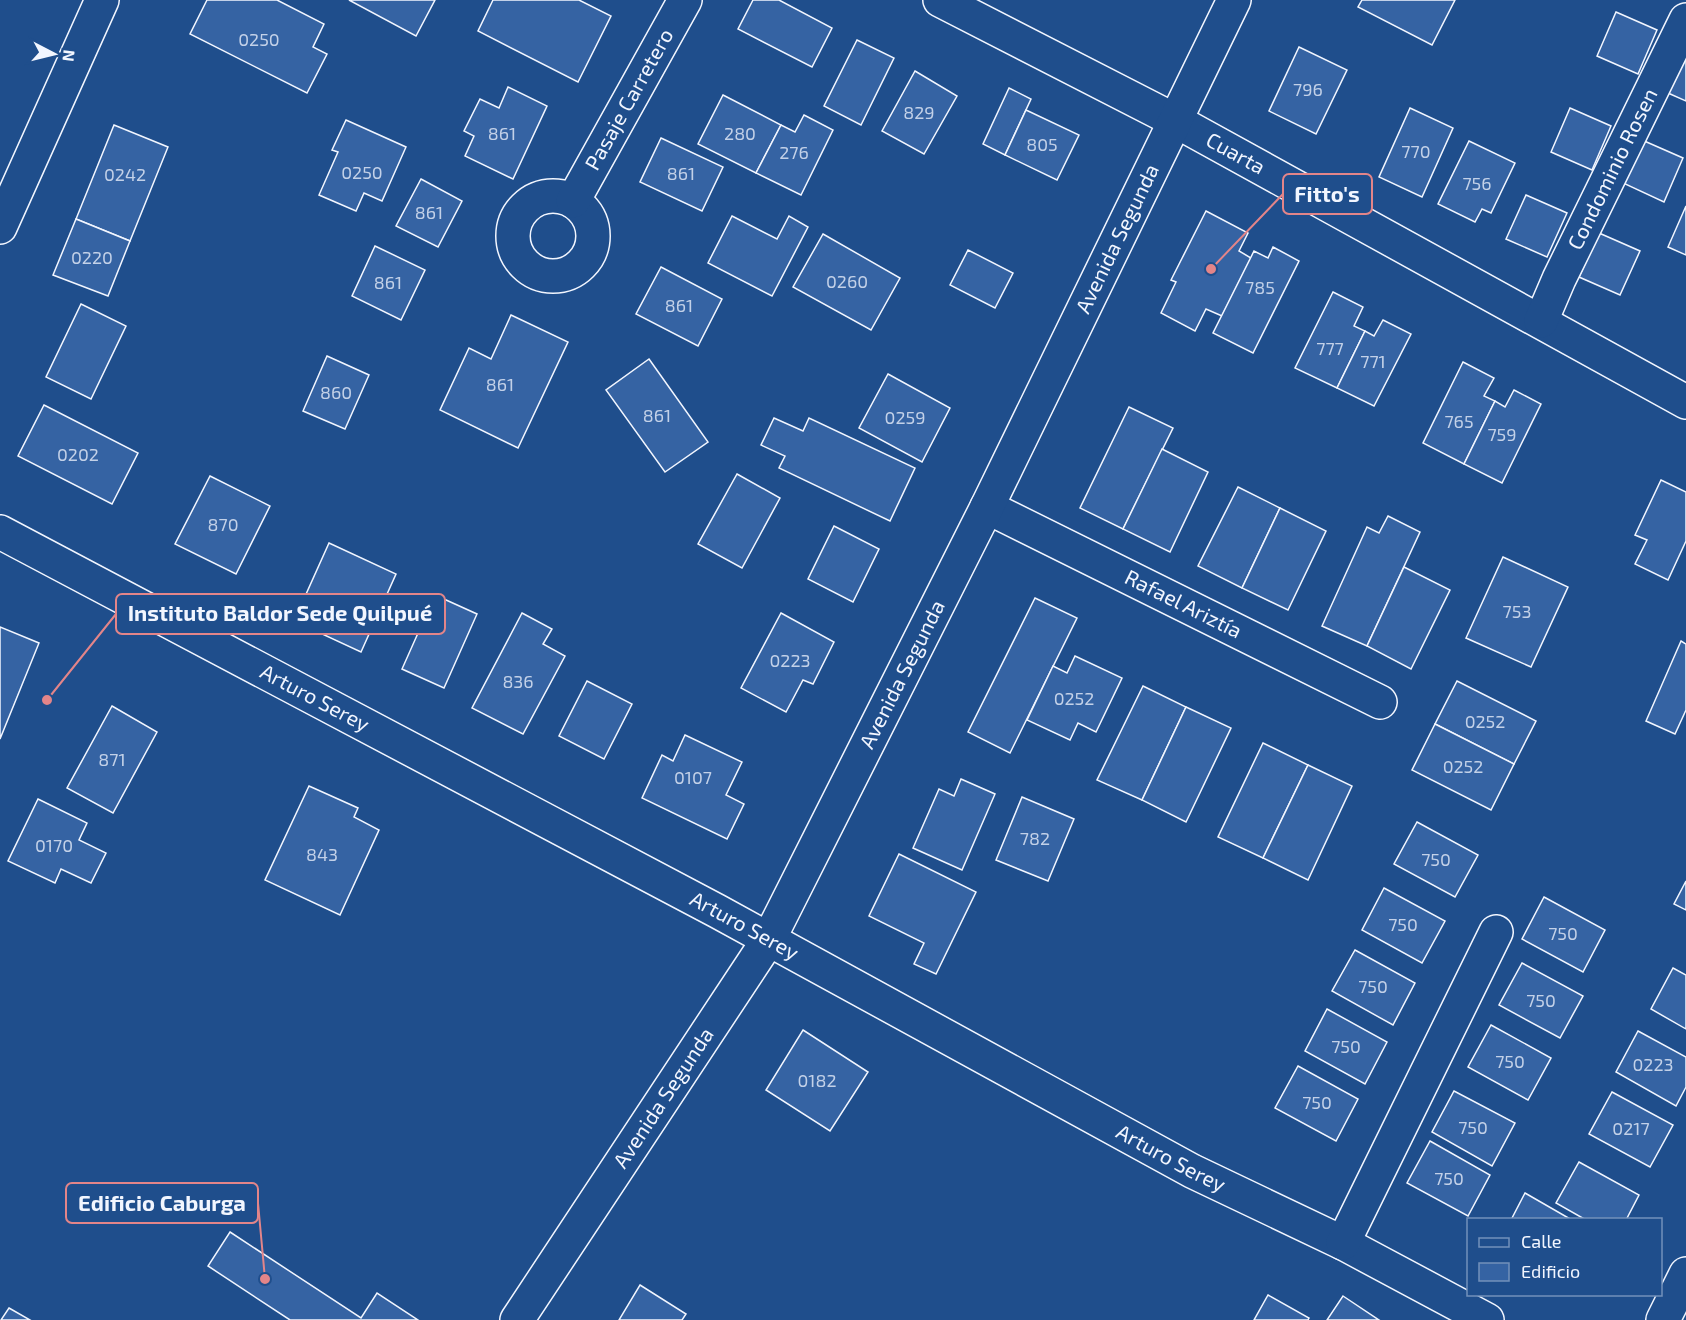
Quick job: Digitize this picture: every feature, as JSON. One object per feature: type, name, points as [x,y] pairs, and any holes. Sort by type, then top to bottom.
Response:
[{"type":"street","points":[[0,227],[102,0]]},
{"type":"street","name":"Pasaje Carretero","points":[[573,201],[685,0]]},
{"type":"street","name":"Cuarta","points":[[940,0],[1176,121],[1686,402]]},
{"type":"street","name":"Avenida Segunda","points":[[517,1320],[769,939],[987,507],[1234,0]]},
{"type":"street","name":"Condominio Rosen","points":[[1541,321],[1564,268],[1686,20]]},
{"type":"street","name":"Rafael Ariztía","points":[[987,507],[1380,702]]},
{"type":"street","name":"Arturo Serey","points":[[0,532],[769,939],[1192,1171],[1343,1243],[1487,1320]]},
{"type":"street","points":[[1343,1243],[1496,932]]},
{"type":"street","points":[[1663,1320],[1686,1274]]},
{"type":"building","points":[[207,0],[277,0],[324,24],[313,47],[327,54],[307,93],[190,34]]},
{"type":"building","points":[[349,0],[435,0],[416,36]]},
{"type":"building","points":[[493,0],[579,0],[611,16],[578,82],[478,31]]},
{"type":"building","points":[[753,0],[779,0],[832,28],[812,67],[738,29]]},
{"type":"building","points":[[1362,0],[1455,0],[1432,45],[1358,7]]},
{"type":"building","points":[[1616,12],[1657,30],[1638,74],[1597,56]]},
{"type":"building","points":[[857,40],[894,58],[861,125],[824,106]]},
{"type":"building","points":[[1299,47],[1347,70],[1316,134],[1269,111]]},
{"type":"building","points":[[1686,52],[1686,101],[1668,93]]},
{"type":"building","points":[[915,71],[957,96],[924,154],[882,131]]},
{"type":"building","points":[[508,87],[547,106],[513,179],[465,156],[474,136],[464,131],[480,99],[499,108]]},
{"type":"building","points":[[1009,88],[1031,99],[1005,155],[983,144]]},
{"type":"building","points":[[723,95],[781,125],[756,173],[698,144]]},
{"type":"building","points":[[1410,108],[1453,128],[1422,197],[1379,177]]},
{"type":"building","points":[[1570,108],[1611,126],[1592,170],[1551,152]]},
{"type":"building","points":[[1026,110],[1079,135],[1057,180],[1005,155]]},
{"type":"building","points":[[804,115],[833,130],[801,195],[756,173],[781,125],[795,132]]},
{"type":"building","points":[[346,120],[406,147],[382,201],[364,193],[356,211],[319,195],[338,152],[332,150]]},
{"type":"building","points":[[114,125],[168,147],[130,241],[76,219]]},
{"type":"building","points":[[661,138],[723,167],[702,211],[640,182]]},
{"type":"building","points":[[1642,140],[1683,158],[1664,202],[1623,183]]},
{"type":"building","points":[[1469,141],[1515,163],[1491,213],[1482,209],[1475,222],[1438,204]]},
{"type":"building","points":[[421,179],[462,201],[438,247],[396,226]]},
{"type":"building","points":[[1526,195],[1567,213],[1547,257],[1506,239]]},
{"type":"building","points":[[1686,206],[1686,255],[1668,247]]},
{"type":"building","points":[[1206,211],[1248,233],[1239,251],[1251,258],[1222,316],[1206,309],[1195,331],[1161,313],[1176,282],[1171,280]]},
{"type":"building","points":[[732,216],[777,239],[789,216],[808,227],[772,296],[708,263]]},
{"type":"building","points":[[76,219],[130,241],[108,296],[53,275]]},
{"type":"building","points":[[1599,233],[1640,251],[1620,295],[1579,277]]},
{"type":"building","points":[[823,234],[900,278],[871,330],[793,287]]},
{"type":"building","points":[[375,246],[425,270],[401,320],[352,296]]},
{"type":"building","points":[[1273,247],[1299,261],[1253,353],[1213,333],[1254,251],[1268,258]]},
{"type":"building","points":[[968,250],[1013,273],[995,308],[950,285]]},
{"type":"building","points":[[661,267],[722,299],[698,346],[636,314]]},
{"type":"building","points":[[1333,292],[1363,307],[1354,326],[1365,331],[1337,388],[1295,368]]},
{"type":"building","points":[[81,304],[126,326],[91,399],[46,377]]},
{"type":"building","points":[[511,315],[568,342],[518,448],[440,410],[469,348],[491,359]]},
{"type":"building","points":[[1383,320],[1411,334],[1374,406],[1337,388],[1365,331],[1374,336]]},
{"type":"building","points":[[327,356],[369,375],[345,429],[303,411]]},
{"type":"building","points":[[649,359],[708,442],[665,472],[606,390]]},
{"type":"building","points":[[1463,362],[1494,378],[1484,396],[1495,401],[1464,464],[1423,443]]},
{"type":"building","points":[[888,374],[950,408],[922,462],[859,428]]},
{"type":"building","points":[[1514,390],[1541,404],[1502,483],[1464,464],[1495,401],[1505,407]]},
{"type":"building","points":[[44,405],[138,453],[112,504],[18,456]]},
{"type":"building","points":[[1129,407],[1173,428],[1123,529],[1080,508]]},
{"type":"building","points":[[774,418],[803,431],[809,418],[915,468],[890,521],[779,468],[785,456],[761,445]]},
{"type":"building","points":[[1162,449],[1208,472],[1170,552],[1123,529]]},
{"type":"building","points":[[737,474],[780,498],[742,568],[698,544]]},
{"type":"building","points":[[210,476],[270,506],[236,574],[175,544]]},
{"type":"building","points":[[1661,480],[1686,492],[1686,541],[1668,580],[1635,564],[1647,540],[1635,535]]},
{"type":"building","points":[[1238,487],[1280,508],[1242,588],[1198,566]]},
{"type":"building","points":[[1280,508],[1326,531],[1288,610],[1242,588]]},
{"type":"building","points":[[1388,516],[1420,532],[1367,646],[1322,626],[1367,527],[1379,533]]},
{"type":"building","points":[[834,526],[879,549],[853,602],[808,579]]},
{"type":"building","points":[[329,543],[396,574],[361,652],[294,621]]},
{"type":"building","points":[[1503,557],[1568,587],[1531,667],[1466,638]]},
{"type":"building","points":[[1404,567],[1450,590],[1411,669],[1367,646]]},
{"type":"building","points":[[435,595],[477,614],[444,688],[402,669]]},
{"type":"building","points":[[1035,598],[1077,618],[1010,753],[968,732]]},
{"type":"building","points":[[522,613],[552,629],[543,644],[565,656],[523,734],[472,708]]},
{"type":"building","points":[[781,613],[834,642],[813,684],[803,680],[786,712],[741,688]]},
{"type":"building","points":[[0,627],[39,643],[0,739]]},
{"type":"building","points":[[1681,641],[1686,644],[1686,710],[1675,734],[1646,721]]},
{"type":"building","points":[[1075,656],[1122,678],[1096,732],[1078,723],[1070,740],[1027,720],[1053,666],[1067,673]]},
{"type":"building","points":[[587,681],[632,704],[604,759],[559,736]]},
{"type":"building","points":[[1457,681],[1536,721],[1514,764],[1435,724]]},
{"type":"building","points":[[1143,686],[1186,707],[1142,800],[1097,780]]},
{"type":"building","points":[[112,706],[157,732],[113,813],[67,788]]},
{"type":"building","points":[[1186,707],[1231,728],[1186,822],[1142,800]]},
{"type":"building","points":[[1435,724],[1514,764],[1491,810],[1412,770]]},
{"type":"building","points":[[685,735],[742,762],[726,795],[744,804],[727,839],[642,798],[662,755],[673,761]]},
{"type":"building","points":[[1263,743],[1308,765],[1263,858],[1218,837]]},
{"type":"building","points":[[1308,765],[1352,786],[1308,880],[1263,858]]},
{"type":"building","points":[[961,779],[995,794],[962,870],[913,848],[939,789],[954,796]]},
{"type":"building","points":[[309,786],[358,808],[354,817],[379,830],[340,915],[265,880]]},
{"type":"building","points":[[1022,797],[1074,819],[1048,881],[996,860]]},
{"type":"building","points":[[38,799],[87,823],[79,840],[106,853],[91,883],[61,869],[55,883],[8,861]]},
{"type":"building","points":[[1417,822],[1478,855],[1455,897],[1394,864]]},
{"type":"building","points":[[899,854],[976,892],[936,974],[914,964],[924,943],[869,916]]},
{"type":"building","points":[[1686,881],[1686,910],[1674,904]]},
{"type":"building","points":[[1384,888],[1445,921],[1422,963],[1362,930]]},
{"type":"building","points":[[1544,897],[1605,930],[1583,972],[1522,939]]},
{"type":"building","points":[[1355,950],[1415,983],[1393,1025],[1332,991]]},
{"type":"building","points":[[1522,963],[1583,996],[1560,1038],[1499,1005]]},
{"type":"building","points":[[1673,968],[1686,975],[1686,1029],[1651,1009]]},
{"type":"building","points":[[1327,1009],[1387,1042],[1365,1084],[1305,1051]]},
{"type":"building","points":[[1491,1025],[1551,1058],[1528,1100],[1468,1067]]},
{"type":"building","points":[[803,1030],[868,1072],[830,1131],[766,1090]]},
{"type":"building","points":[[1638,1031],[1686,1057],[1686,1087],[1676,1106],[1616,1072]]},
{"type":"building","points":[[1298,1066],[1358,1099],[1336,1141],[1275,1108]]},
{"type":"building","points":[[1454,1091],[1515,1123],[1492,1166],[1432,1132]]},
{"type":"building","points":[[1612,1092],[1673,1125],[1650,1167],[1589,1134]]},
{"type":"building","points":[[1430,1141],[1490,1175],[1468,1216],[1407,1183]]},
{"type":"building","points":[[1579,1162],[1639,1195],[1627,1218],[1582,1218],[1556,1203]]},
{"type":"building","points":[[1525,1193],[1569,1218],[1512,1218]]},
{"type":"building","points":[[230,1232],[361,1318],[377,1293],[418,1320],[290,1320],[208,1266]]},
{"type":"building","points":[[640,1285],[686,1314],[682,1320],[619,1320]]},
{"type":"building","points":[[1268,1295],[1309,1318],[1308,1320],[1254,1320]]},
{"type":"building","points":[[1343,1296],[1379,1320],[1327,1320]]},
{"type":"building","points":[[9,1308],[30,1320],[1,1320]]},
{"type":"place","name":"Fitto's","points":[[1211,269]]},
{"type":"place","name":"Instituto Baldor Sede Quilpué","points":[[47,700]]},
{"type":"place","name":"Edificio Caburga","points":[[265,1279]]}]
